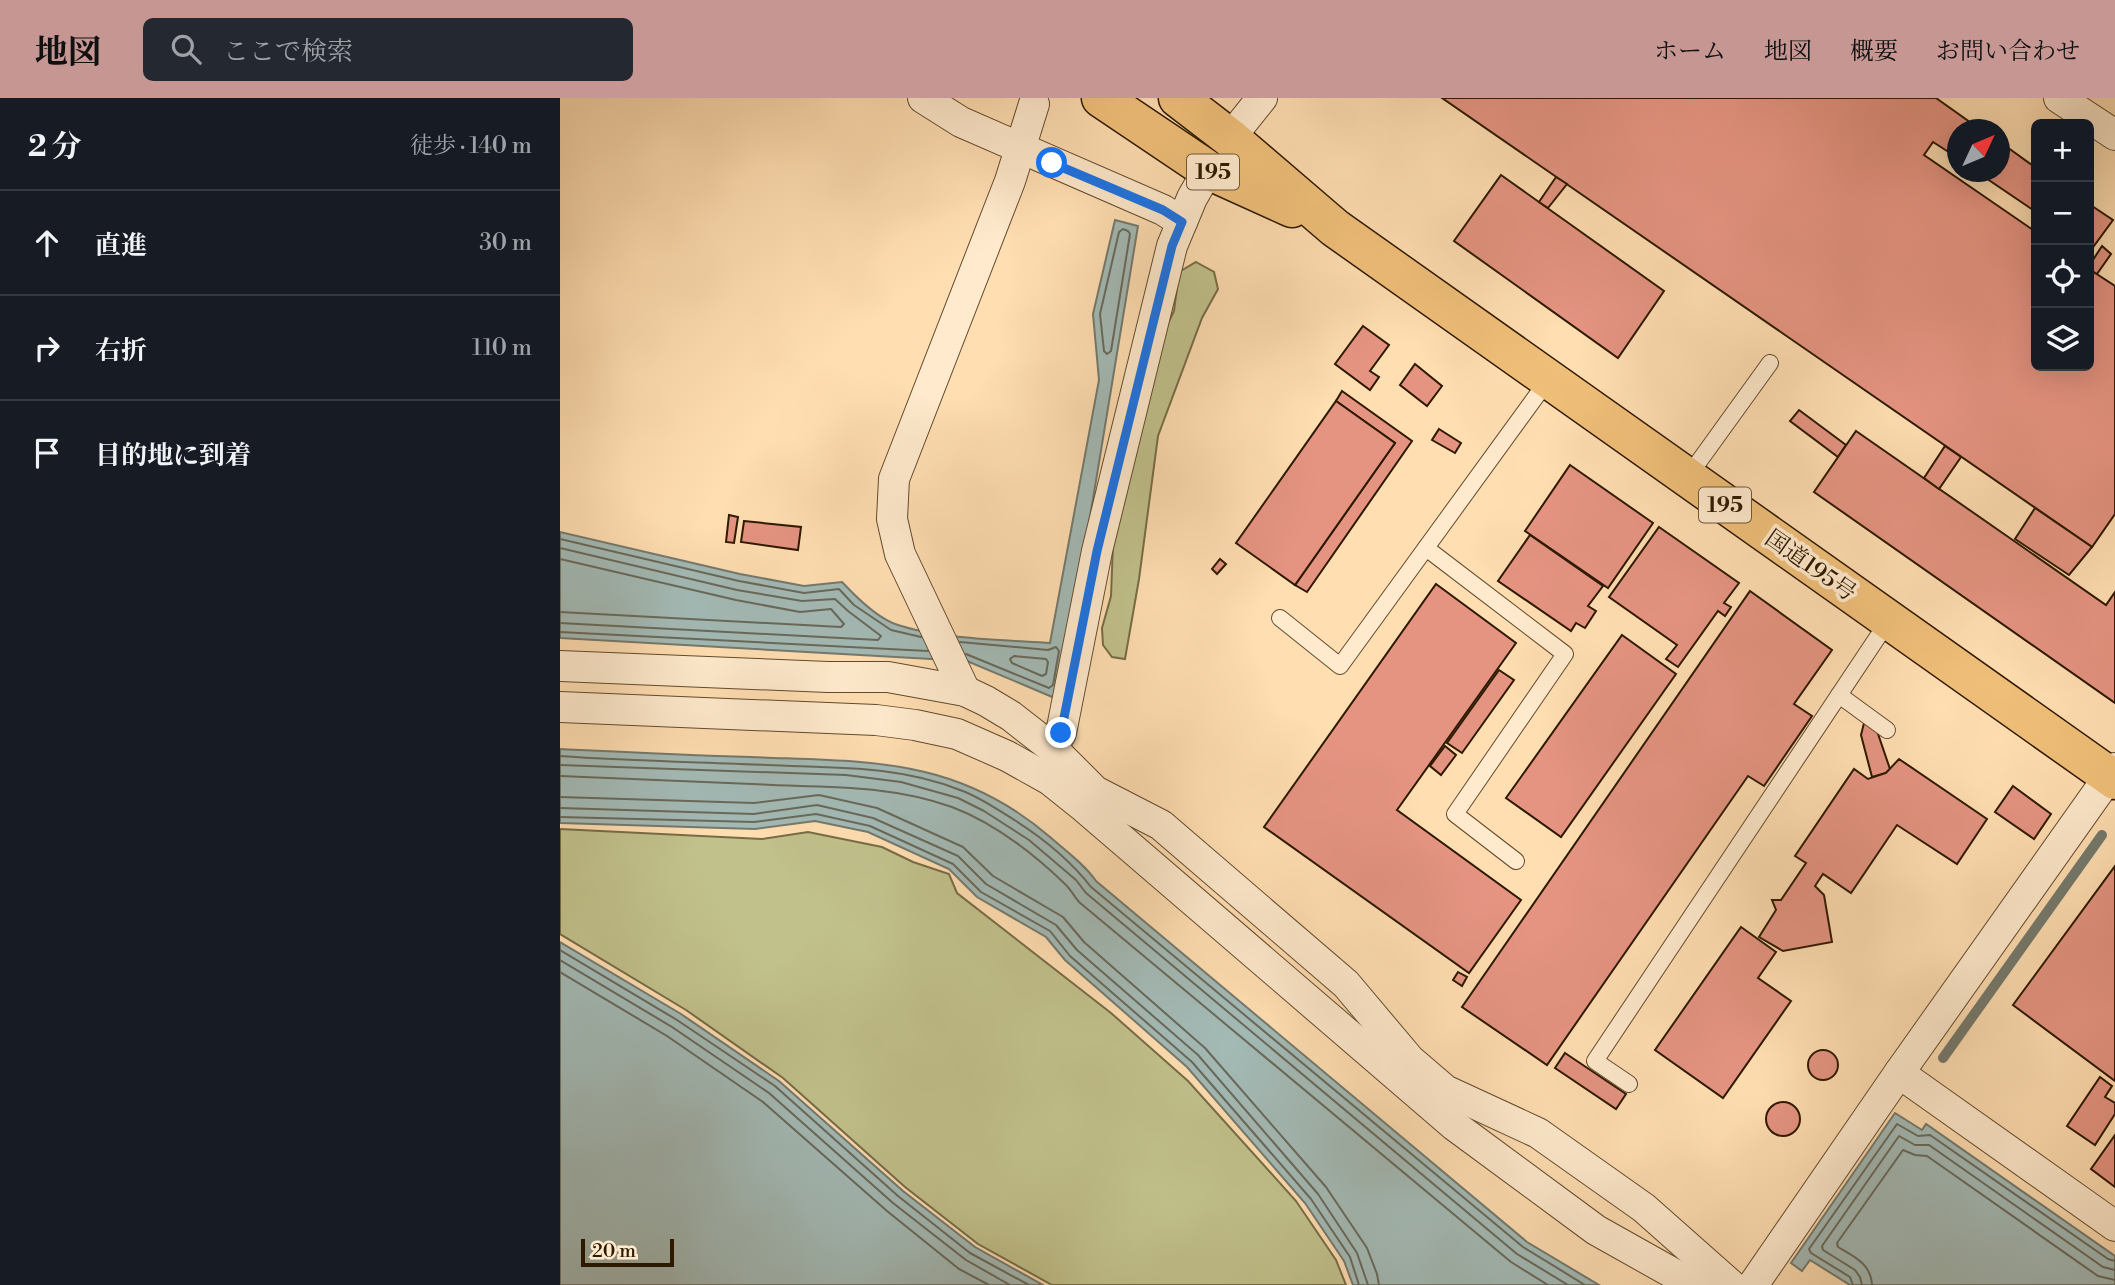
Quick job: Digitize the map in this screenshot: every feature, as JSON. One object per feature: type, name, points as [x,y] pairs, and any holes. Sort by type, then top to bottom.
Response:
[{"type":"highway","name":"国道195号","points":[[1101,98],[1208,170],[1335,228]]},
{"type":"highway","name":"国道195号","points":[[1178,98],[1230,138],[1335,228],[2113,775]]},
{"type":"street","points":[[922,98],[961,122],[1163,210],[1182,222]]},
{"type":"street","points":[[1230,138],[1262,98]]},
{"type":"street","points":[[2059,98],[2115,135]]},
{"type":"street","points":[[961,682],[900,554],[892,519],[894,480],[1022,147],[1034,104]]},
{"type":"street","points":[[1052,748],[1061,733],[1097,551],[1172,246],[1208,170]]},
{"type":"street","points":[[560,666],[961,682],[1052,748],[1077,788],[1414,1078],[1455,1126],[1596,1230],[1694,1285]]},
{"type":"street","points":[[560,707],[876,720],[915,725],[957,734],[1007,756],[1050,780],[1077,788]]},
{"type":"street","points":[[1754,1285],[1899,1073],[2113,775]]},
{"type":"street","points":[[1899,1073],[2115,1226]]},
{"type":"street","points":[[1414,1078],[1538,1133],[1644,1208],[1731,1285]]},
{"type":"lane","points":[[1687,478],[1770,363]]},
{"type":"lane","points":[[1280,618],[1340,666],[1548,380]]},
{"type":"lane","points":[[1426,548],[1566,654],[1455,814],[1516,861]]},
{"type":"lane","points":[[1629,1084],[1595,1061],[1889,620]]},
{"type":"lane","points":[[1839,695],[1886,730]]},
{"type":"green space","points":[[1196,262],[1214,272],[1218,289],[1202,318],[1158,436],[1139,579],[1125,659],[1112,657],[1103,645],[1102,628],[1111,596],[1113,544],[1158,344],[1174,311],[1179,272]]},
{"type":"green space","points":[[560,829],[762,839],[808,832],[882,847],[913,862],[949,874],[957,893],[1111,1013],[1188,1081],[1296,1201],[1336,1260],[1346,1285],[1052,1285],[978,1244],[905,1187],[783,1078],[686,1010],[560,934]]},
{"type":"water","points":[[1115,220],[1138,226],[1075,608],[1057,699],[967,661],[560,638],[560,532],[740,574],[804,586],[842,582],[875,613],[890,622],[915,630],[972,638],[1050,643],[1099,380],[1093,314]]},
{"type":"water","points":[[560,749],[872,763],[945,777],[980,791],[1015,811],[1050,837],[1096,881],[1527,1242],[1599,1285],[1353,1285],[1344,1261],[1305,1203],[1187,1067],[1065,960],[1046,937],[977,897],[949,869],[868,832],[815,821],[755,829],[560,823]]},
{"type":"water","points":[[560,942],[681,1014],[779,1081],[903,1191],[975,1247],[1043,1285],[560,1285]]},
{"type":"water","points":[[1895,1113],[1922,1130],[1926,1124],[2115,1256],[2115,1285],[1850,1285],[1810,1260],[1802,1271],[1791,1263]]},
{"type":"building","points":[[1442,98],[1936,98],[1966,119],[1947,119],[1947,151],[1933,142],[1924,155],[1947,171],[1947,182],[1963,182],[2031,229],[2031,371],[2094,371],[2094,272],[2115,286],[2115,514],[2092,547]]},
{"type":"building","points":[[2010,149],[2031,164],[2031,209],[1992,182],[2010,182]]},
{"type":"building","points":[[1501,175],[1664,291],[1618,358],[1454,241]]},
{"type":"building","points":[[1556,177],[1567,184],[1548,208],[1539,202]]},
{"type":"building","points":[[2094,207],[2113,220],[2094,246]]},
{"type":"building","points":[[2102,246],[2111,254],[2097,274],[2094,272],[2094,258]]},
{"type":"building","points":[[1363,326],[1389,345],[1370,371],[1379,377],[1370,390],[1335,364]]},
{"type":"building","points":[[1415,364],[1442,386],[1427,406],[1400,385]]},
{"type":"building","points":[[1342,391],[1412,441],[1307,592],[1295,585],[1395,443],[1336,401]]},
{"type":"building","points":[[1336,401],[1395,443],[1295,585],[1236,543]]},
{"type":"building","points":[[1799,410],[1846,445],[1838,457],[1790,421]]},
{"type":"building","points":[[1439,429],[1461,443],[1455,453],[1432,440]]},
{"type":"building","points":[[1856,431],[2106,605],[2115,592],[2115,703],[1814,492]]},
{"type":"building","points":[[1945,446],[1961,457],[1939,489],[1924,478]]},
{"type":"building","points":[[1570,465],[1653,523],[1608,588],[1525,531]]},
{"type":"building","points":[[2035,508],[2092,547],[2069,575],[2015,539]]},
{"type":"building","points":[[729,515],[738,517],[734,543],[726,542]]},
{"type":"building","points":[[744,521],[801,527],[798,550],[741,542]]},
{"type":"building","points":[[1659,527],[1739,583],[1724,603],[1731,607],[1725,616],[1718,611],[1678,667],[1666,659],[1677,645],[1609,597]]},
{"type":"building","points":[[1530,535],[1603,586],[1588,606],[1596,611],[1585,628],[1576,623],[1571,631],[1498,581]]},
{"type":"building","points":[[1220,559],[1226,564],[1217,574],[1212,569]]},
{"type":"building","points":[[1436,584],[1516,643],[1397,810],[1521,900],[1469,973],[1264,827]]},
{"type":"building","points":[[1750,591],[1832,650],[1794,704],[1812,716],[1764,786],[1748,776],[1547,1065],[1462,1007]]},
{"type":"building","points":[[1622,635],[1676,674],[1561,837],[1506,798]]},
{"type":"building","points":[[1499,670],[1514,680],[1462,753],[1447,743]]},
{"type":"building","points":[[1864,723],[1876,728],[1890,769],[1886,773],[1872,777],[1861,735]]},
{"type":"building","points":[[1445,746],[1456,755],[1441,775],[1430,766]]},
{"type":"building","points":[[1899,759],[1987,819],[1957,864],[1897,825],[1851,893],[1823,874],[1815,886],[1824,895],[1832,942],[1783,951],[1759,937],[1776,910],[1772,900],[1781,900],[1806,863],[1795,856],[1854,769],[1868,779],[1886,773]]},
{"type":"building","points":[[2013,786],[2051,814],[2034,839],[1995,812]]},
{"type":"building","points":[[2115,866],[2115,1081],[2013,1005]]},
{"type":"building","points":[[1741,927],[1776,952],[1758,978],[1791,1001],[1723,1098],[1655,1050]]},
{"type":"building","points":[[1458,972],[1467,977],[1462,986],[1453,980]]},
{"type":"building","points":[[1823,1050],[1829,1051],[1837,1059],[1837,1071],[1829,1079],[1823,1080],[1817,1079],[1809,1071],[1808,1065],[1809,1059],[1817,1051]]},
{"type":"building","points":[[1565,1053],[1626,1094],[1616,1109],[1555,1068]]},
{"type":"building","points":[[2100,1077],[2112,1086],[2105,1097],[2115,1103],[2115,1114],[2095,1145],[2067,1126]]},
{"type":"building","points":[[1783,1102],[1795,1107],[1800,1119],[1795,1131],[1783,1136],[1771,1131],[1766,1119],[1771,1107]]},
{"type":"building","points":[[2115,1135],[2115,1187],[2091,1169]]},
{"type":"waterway","points":[[1943,1058],[2102,835]]},
{"type":"route","points":[[1052,163],[1163,210],[1182,222],[1172,246],[1097,551],[1061,733]]}]
